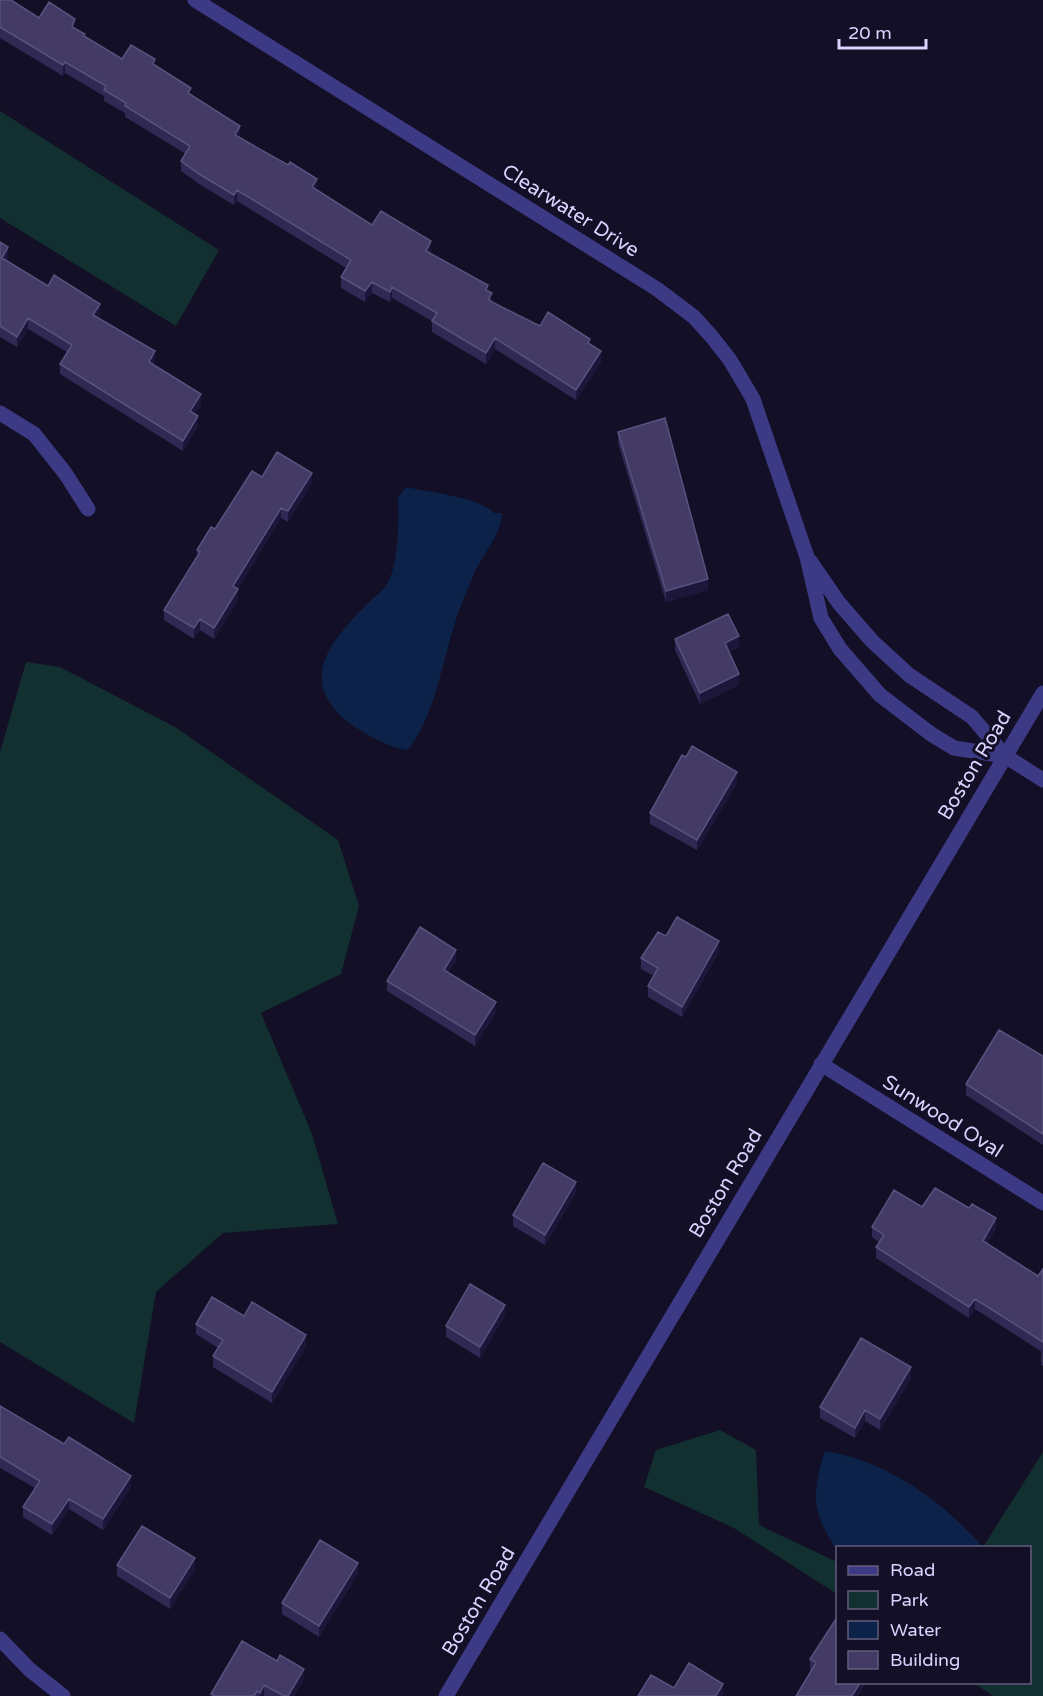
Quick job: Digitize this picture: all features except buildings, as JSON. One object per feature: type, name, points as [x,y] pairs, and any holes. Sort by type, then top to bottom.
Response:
[{"type":"street","name":"Clearwater Drive","points":[[195,0],[657,289],[694,317],[730,360],[753,399],[807,557],[822,618],[840,649],[865,681],[894,708],[954,748],[1005,756]]},
{"type":"street","points":[[0,413],[34,434],[65,473],[88,509]]},
{"type":"street","name":"Clearwater Drive","points":[[807,557],[839,603],[872,641],[909,675],[972,717],[1005,756]]},
{"type":"street","name":"Boston Road","points":[[446,1696],[1043,693]]},
{"type":"street","points":[[1005,756],[1043,780]]},
{"type":"street","name":"Sunwood Oval","points":[[821,1064],[1043,1203]]},
{"type":"street","points":[[0,1638],[30,1670],[63,1696]]},
{"type":"green space","points":[[0,111],[219,250],[176,326],[0,218]]},
{"type":"green space","points":[[26,662],[60,667],[175,727],[338,840],[359,906],[341,974],[261,1013],[312,1134],[338,1224],[223,1233],[156,1292],[134,1423],[0,1342],[0,752]]},
{"type":"green space","points":[[720,1430],[756,1450],[759,1525],[836,1562],[836,1593],[734,1528],[644,1487],[656,1450]]},
{"type":"green space","points":[[1043,1452],[1043,1696],[993,1696],[975,1684],[1031,1684],[1031,1546],[984,1546]]},
{"type":"water","points":[[406,487],[466,499],[487,507],[494,513],[502,513],[499,529],[478,567],[458,613],[425,722],[408,750],[374,738],[343,718],[330,702],[323,687],[322,672],[333,643],[383,589],[391,576],[397,542],[398,498]]},
{"type":"water","points":[[825,1451],[848,1456],[892,1474],[932,1499],[982,1546],[836,1546],[836,1548],[823,1525],[816,1503],[820,1466]]}]
